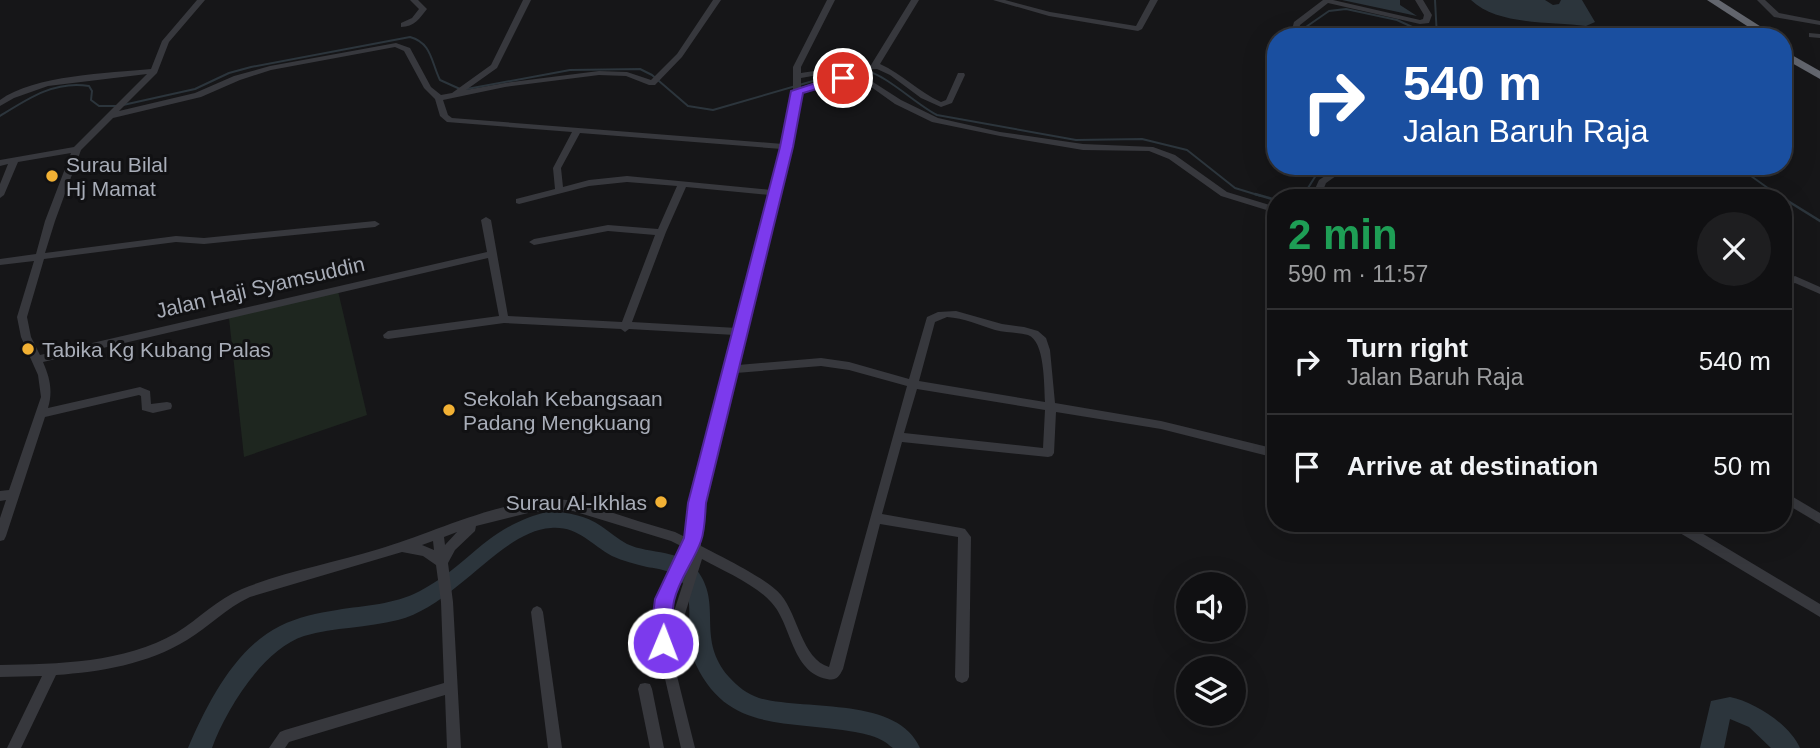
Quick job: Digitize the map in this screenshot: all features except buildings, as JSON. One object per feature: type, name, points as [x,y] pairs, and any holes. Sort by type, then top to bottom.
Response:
[{"type":"highway","points":[[1698,0],[1743,28]]},
{"type":"highway","points":[[1712,0],[1757,28]]},
{"type":"highway","points":[[1792,49],[1820,66]]},
{"type":"highway","points":[[1792,59],[1820,76]]},
{"type":"street","points":[[0,536],[41,414],[46,383],[38,359],[23,330],[22,317],[39,256],[77,149],[154,71],[166,41],[201,0]]},
{"type":"street","points":[[404,25],[422,13],[423,9],[414,0]]},
{"type":"street","points":[[454,94],[494,66],[527,0]]},
{"type":"street","points":[[439,97],[599,73],[627,74],[649,83],[657,79],[717,0]]},
{"type":"street","points":[[667,653],[694,550],[697,503],[787,147],[797,67],[831,0]]},
{"type":"street","points":[[874,66],[915,0]]},
{"type":"street","points":[[997,0],[1049,14],[1140,29],[1154,0]]},
{"type":"street","points":[[1296,28],[1297,24],[1328,0],[1420,22],[1427,20],[1428,15],[1419,0]]},
{"type":"street","points":[[1761,0],[1777,15],[1820,23]]},
{"type":"street","points":[[111,113],[182,100],[270,68],[393,46],[405,47],[428,88],[439,97],[444,116],[450,120],[787,147]]},
{"type":"street","points":[[796,84],[847,68],[874,66],[886,69],[920,94],[941,105],[949,101],[961,75]]},
{"type":"street","points":[[0,104],[15,93],[53,83],[154,71]]},
{"type":"street","points":[[796,84],[862,77],[898,102],[934,120],[1083,147],[1140,148],[1161,152],[1224,194],[1267,207]]},
{"type":"street","points":[[559,190],[557,169],[578,129]]},
{"type":"street","points":[[0,163],[77,149]]},
{"type":"street","points":[[0,195],[14,161]]},
{"type":"street","points":[[1319,189],[1322,182],[1332,175]]},
{"type":"street","points":[[519,201],[559,190],[620,179],[775,193]]},
{"type":"street","points":[[625,328],[661,232],[683,184]]},
{"type":"street","points":[[486,220],[504,319]]},
{"type":"street","points":[[0,262],[176,239],[204,241],[375,224]]},
{"type":"street","points":[[534,242],[608,228],[661,232]]},
{"type":"street","name":"Jalan Haji Syamsuddin","points":[[38,359],[491,254]]},
{"type":"street","points":[[1792,280],[1795,279],[1820,290]]},
{"type":"street","points":[[0,671],[51,671],[150,650],[172,642],[228,601],[247,593],[398,549],[488,518],[537,506],[573,506],[675,537],[764,588],[776,598],[805,654],[820,670],[832,674],[836,669],[897,438],[933,318],[948,314],[970,318],[1004,329],[1028,332],[1040,338],[1044,348],[1051,408],[1049,451],[1045,454],[897,438]]},
{"type":"street","points":[[388,335],[504,319],[625,328],[741,332]]},
{"type":"street","points":[[732,369],[821,362],[881,373],[912,384],[1161,425],[1267,452]]},
{"type":"street","points":[[41,414],[140,391],[146,394],[146,407],[153,409],[167,406]]},
{"type":"street","points":[[0,496],[15,494]]},
{"type":"street","points":[[1792,502],[1820,519]]},
{"type":"street","points":[[442,563],[458,538],[488,518]]},
{"type":"street","points":[[875,518],[961,533],[965,537],[962,677]]},
{"type":"street","points":[[1689,532],[1820,611]]},
{"type":"street","points":[[438,535],[447,602],[454,748]]},
{"type":"street","points":[[398,549],[425,551],[442,563]]},
{"type":"street","points":[[688,748],[660,631],[665,599],[682,558],[694,550]]},
{"type":"street","points":[[537,612],[553,747]]},
{"type":"street","points":[[14,748],[51,671]]},
{"type":"street","points":[[276,748],[285,737],[451,688]]},
{"type":"street","points":[[645,689],[657,748]]},
{"type":"shaded area","points":[[1342,0],[1400,0],[1400,5],[1417,16]]},
{"type":"shaded area","points":[[1471,0],[1545,0],[1553,5],[1559,4],[1561,0],[1582,0],[1595,22],[1586,26],[1526,21],[1495,14]]},
{"type":"shaded area","points":[[338,291],[367,415],[244,457],[229,318]]},
{"type":"waterway","points":[[1435,0],[1437,28]]},
{"type":"waterway","points":[[1304,28],[1329,11],[1346,9],[1397,20],[1414,28]]},
{"type":"waterway","points":[[123,105],[195,89],[229,73],[251,67],[410,37],[427,48],[440,80],[460,89]]},
{"type":"waterway","points":[[467,89],[570,70],[640,69],[652,75],[688,106],[713,110],[844,72],[863,70],[874,73],[937,115],[1076,140],[1142,139],[1187,150],[1235,188],[1261,196]]},
{"type":"waterway","points":[[0,116],[42,92],[65,86],[89,86],[92,91],[91,100],[99,106],[117,106]]},
{"type":"waterway","points":[[1307,189],[1316,175]]},
{"type":"waterway","points":[[1750,175],[1769,189]]},
{"type":"waterway","points":[[1255,194],[1267,197]]},
{"type":"waterway","points":[[1792,204],[1820,221]]},
{"type":"waterway","points":[[200,748],[213,718],[232,688],[255,660],[279,638],[309,625],[392,612],[412,606],[451,581],[508,535],[529,524],[551,520],[581,524],[620,550],[671,563],[685,571],[695,585],[697,594],[698,636],[703,655],[718,681],[732,696],[758,709],[876,726],[895,734],[908,748]]},
{"type":"waterway","points":[[1712,748],[1717,735],[1719,709],[1730,708],[1749,714],[1788,748]]},
{"type":"place","name":"Surau Bilal Hj Mamat","points":[[52,176]]},
{"type":"place","name":"Tabika Kg Kubang Palas","points":[[28,349]]},
{"type":"place","name":"Sekolah Kebangsaan Padang Mengkuang","points":[[449,410]]},
{"type":"place","name":"Surau Al-Ikhlas","points":[[661,502]]},
{"type":"route","points":[[663,643],[660,631],[665,599],[693,539],[697,503],[787,147],[797,91],[843,78]]}]
